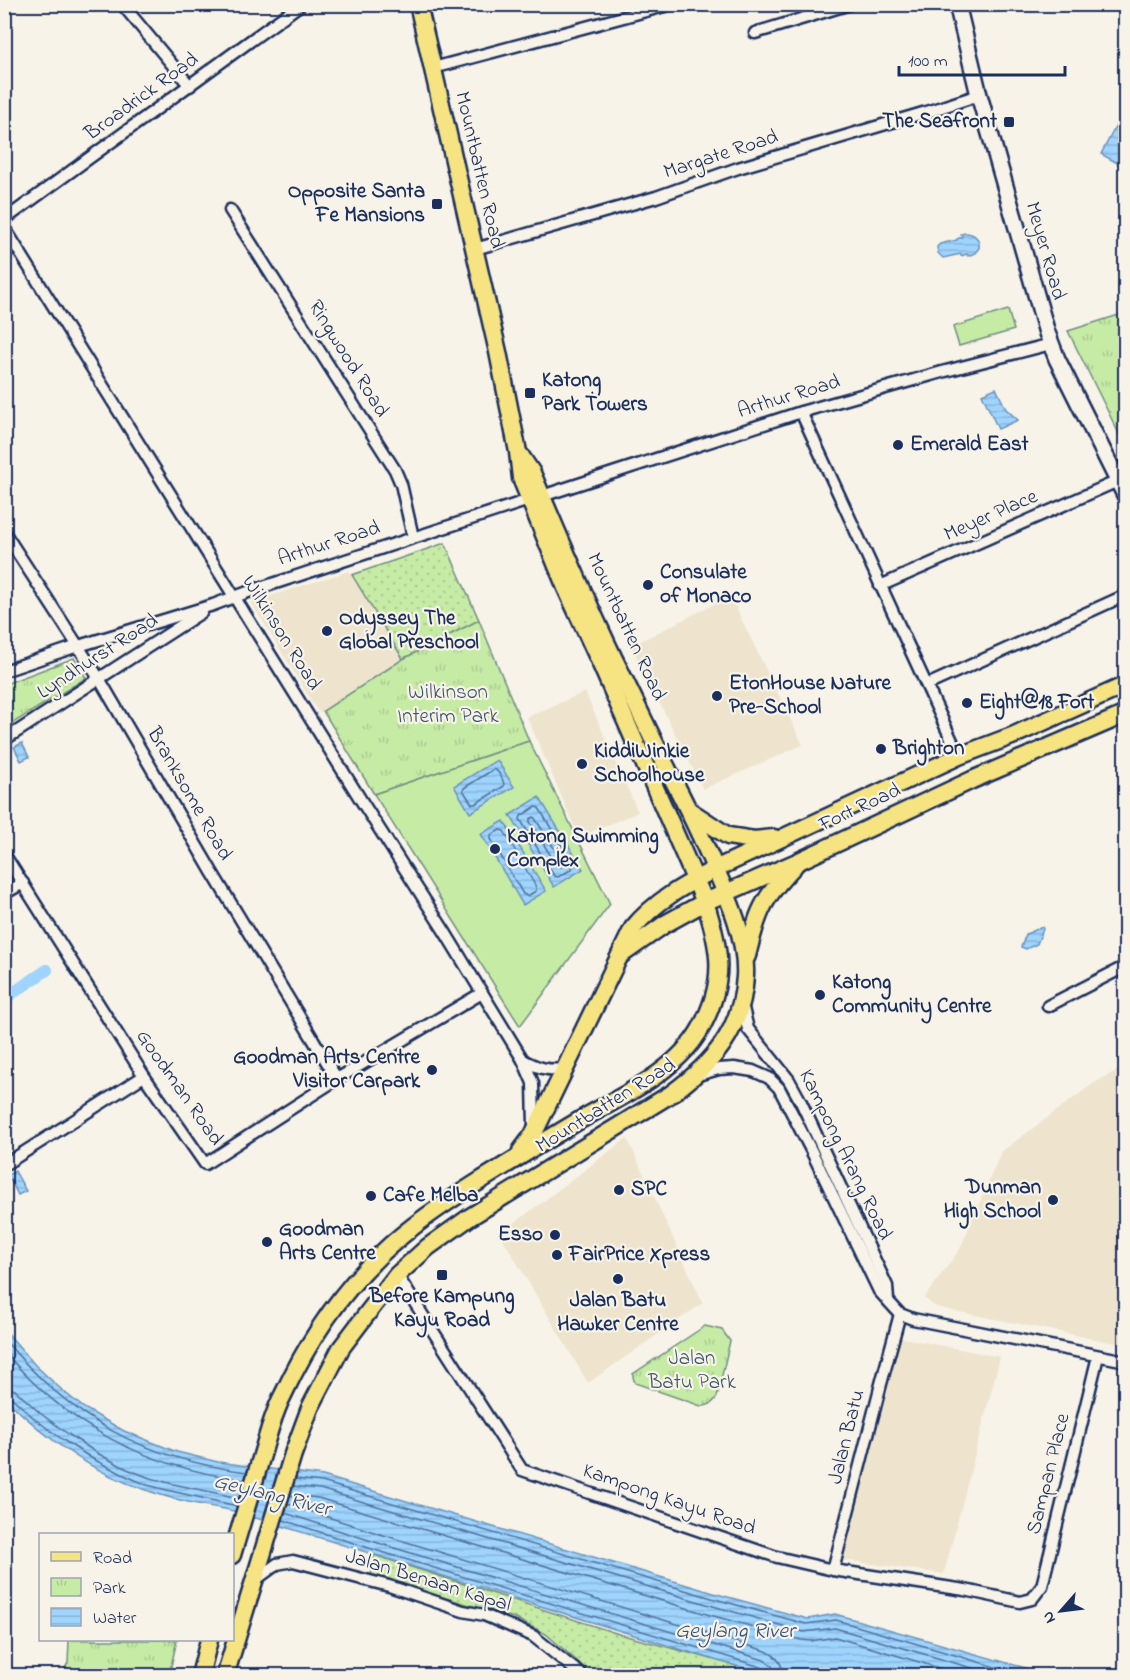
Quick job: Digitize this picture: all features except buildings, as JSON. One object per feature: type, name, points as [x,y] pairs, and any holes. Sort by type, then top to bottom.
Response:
[{"type":"main road","name":"Mountbatten Road","points":[[234,1548],[282,1395],[316,1334],[342,1296],[380,1254],[416,1224],[514,1159],[660,1073],[692,1041],[700,1029],[713,1002],[717,986],[719,952],[705,902],[536,498],[532,473],[518,452],[498,352],[418,4]]},
{"type":"main road","name":"Mountbatten Road","points":[[225,1676],[293,1454],[310,1408],[341,1348],[398,1275],[428,1247],[471,1217],[671,1094],[695,1076],[710,1062],[725,1042],[738,1014],[745,977],[745,964],[740,933],[726,892],[690,811],[536,498]]},
{"type":"main road","name":"Fort Road","points":[[514,1159],[533,1135],[633,928],[647,912],[670,894],[715,868],[959,756],[1012,736],[1125,685]]},
{"type":"main road","name":"Fort Road","points":[[621,956],[665,924],[705,902],[972,780],[1125,714]]},
{"type":"main road","points":[[690,811],[728,836],[754,840],[784,838]]},
{"type":"main road","points":[[745,964],[762,906],[776,886],[799,861]]},
{"type":"main road","points":[[200,1676],[209,1641]]},
{"type":"street","name":"Broadrick Road","points":[[4,220],[301,4]]},
{"type":"street","points":[[432,68],[672,4]]},
{"type":"street","points":[[755,33],[850,4]]},
{"type":"street","name":"Meyer Road","points":[[957,4],[980,95],[1051,344],[1125,497]]},
{"type":"street","points":[[127,6],[190,86]]},
{"type":"street","name":"Margate Road","points":[[475,249],[656,197],[738,168],[980,95]]},
{"type":"street","name":"Ringwood Road","points":[[230,210],[395,470],[401,484],[413,537]]},
{"type":"street","name":"Wilkinson Road","points":[[4,227],[523,1060],[533,1083],[535,1114],[533,1135]]},
{"type":"street","name":"Arthur Road","points":[[4,671],[213,605],[413,537],[801,412],[1051,344]]},
{"type":"street","points":[[801,412],[959,756]]},
{"type":"street","name":"Meyer Place","points":[[880,586],[1118,481]]},
{"type":"street","name":"Branksome Road","points":[[4,532],[99,680],[337,1078]]},
{"type":"street","points":[[927,685],[1125,594]]},
{"type":"street","name":"Lyndhurst Road","points":[[4,740],[213,605]]},
{"type":"street","name":"Goodman Road","points":[[4,854],[144,1077],[205,1164],[337,1078],[482,993]]},
{"type":"street","points":[[4,894],[23,883]]},
{"type":"street","points":[[1048,1006],[1125,966]]},
{"type":"street","name":"Kampong Arang Road","points":[[741,1001],[748,1029],[789,1080],[800,1100],[886,1286],[888,1300]]},
{"type":"street","points":[[523,1060],[537,1068],[552,1071],[564,1069]]},
{"type":"street","name":"Kampong Arang Road","points":[[695,1076],[719,1069],[743,1069],[769,1078],[779,1088],[879,1291],[900,1314]]},
{"type":"street","points":[[4,1165],[144,1077]]},
{"type":"street","name":"Kampong Kayu Road","points":[[398,1275],[522,1470],[777,1557],[833,1570],[965,1590],[1020,1602],[1032,1599]]},
{"type":"street","points":[[900,1314],[913,1319],[1125,1361]]},
{"type":"street","name":"Jalan Batu","points":[[833,1570],[900,1314]]},
{"type":"street","name":"Sampan Place","points":[[1032,1599],[1042,1586],[1098,1356]]},
{"type":"street","name":"Jalan Benaan Kapal","points":[[254,1581],[277,1564],[293,1561],[389,1586],[463,1611],[484,1615],[533,1636],[583,1676]]},
{"type":"shaded area","name":"Odyssey The Global Preschool","points":[[349,571],[403,659],[319,713],[251,602]]},
{"type":"shaded area","name":"EtonHouse Nature Pre-School","points":[[730,596],[803,745],[703,789],[631,646]]},
{"type":"shaded area","name":"KiddiWinkie Schoolhouse","points":[[585,692],[638,812],[579,837],[527,717]]},
{"type":"shaded area","name":"Dunman High School","points":[[1125,1066],[1125,1345],[944,1309],[934,1306],[924,1298],[960,1249],[1001,1152],[1094,1083]]},
{"type":"shaded area","points":[[627,1138],[703,1303],[588,1383],[500,1234]]},
{"type":"shaded area","points":[[898,1337],[1000,1357],[944,1574],[844,1560]]},
{"type":"green space","points":[[1008,310],[1014,330],[959,346],[953,327]]},
{"type":"green space","points":[[1126,313],[1125,446],[1068,331]]},
{"type":"green space","points":[[445,543],[479,620],[403,659],[352,575]]},
{"type":"green space","name":"Wilkinson Interim Park","points":[[479,620],[529,741],[374,794],[323,711],[403,659]]},
{"type":"green space","points":[[74,658],[86,678],[5,728],[5,684]]},
{"type":"green space","name":"Katong Swimming Complex","points":[[529,741],[610,904],[520,1026],[374,794]]},
{"type":"green space","name":"Jalan Batu Park","points":[[705,1326],[722,1330],[730,1341],[717,1397],[712,1403],[701,1406],[635,1383],[633,1374]]},
{"type":"green space","points":[[374,1555],[619,1634],[771,1675],[593,1675],[546,1634],[514,1618],[371,1576]]},
{"type":"green space","points":[[69,1641],[177,1641],[169,1675],[61,1675],[68,1663]]},
{"type":"water","points":[[1125,109],[1125,153],[1119,164],[1101,154]]},
{"type":"water","points":[[961,234],[974,235],[977,239],[979,248],[975,253],[968,256],[967,254],[961,256],[961,254],[943,258],[938,253],[937,247],[940,244],[957,240],[962,237]]},
{"type":"water","points":[[996,388],[1006,409],[1018,420],[998,429],[982,394]]},
{"type":"water","points":[[22,743],[29,757],[21,761],[14,747]]},
{"type":"water","points":[[497,760],[514,787],[470,813],[454,786]]},
{"type":"water","points":[[539,797],[583,869],[554,887],[510,815]]},
{"type":"water","points":[[504,821],[546,891],[523,905],[481,834]]},
{"type":"water","points":[[1042,927],[1037,944],[1026,949],[1021,947],[1026,934]]},
{"type":"water","points":[[15,1171],[26,1191],[18,1195],[8,1175]]},
{"type":"water","name":"Geylang River","points":[[4,1329],[35,1365],[84,1408],[124,1431],[177,1452],[218,1462],[323,1476],[808,1619],[835,1614],[1050,1675],[771,1675],[718,1661],[230,1510],[156,1494],[126,1483],[88,1464],[53,1440],[5,1398]]},
{"type":"waterway","points":[[4,999],[47,970]]},
{"type":"place","name":"The Seafront","points":[[1009,122]]},
{"type":"place","name":"Opposite Santa Fe Mansions","points":[[437,204]]},
{"type":"place","name":"Katong Park Towers","points":[[530,393]]},
{"type":"place","name":"Emerald East","points":[[898,445]]},
{"type":"place","name":"Consulate of Monaco","points":[[648,585]]},
{"type":"place","name":"Odyssey The Global Preschool","points":[[327,631]]},
{"type":"place","name":"EtonHouse Nature Pre-School","points":[[717,696]]},
{"type":"place","name":"Eight@18 Fort","points":[[967,703]]},
{"type":"place","name":"Brighton","points":[[881,749]]},
{"type":"place","name":"KiddiWinkie Schoolhouse","points":[[582,764]]},
{"type":"place","name":"Katong Swimming Complex","points":[[495,849]]},
{"type":"place","name":"Katong Community Centre","points":[[820,995]]},
{"type":"place","name":"Goodman Arts Centre Visitor Carpark","points":[[432,1070]]},
{"type":"place","name":"SPC","points":[[619,1190]]},
{"type":"place","name":"Cafe Melba","points":[[371,1196]]},
{"type":"place","name":"Dunman High School","points":[[1053,1200]]},
{"type":"place","name":"Esso","points":[[555,1235]]},
{"type":"place","name":"Goodman Arts Centre","points":[[267,1242]]},
{"type":"place","name":"FairPrice Xpress","points":[[557,1255]]},
{"type":"place","name":"Before Kampung Kayu Road","points":[[442,1275]]},
{"type":"place","name":"Jalan Batu Hawker Centre","points":[[618,1279]]}]
